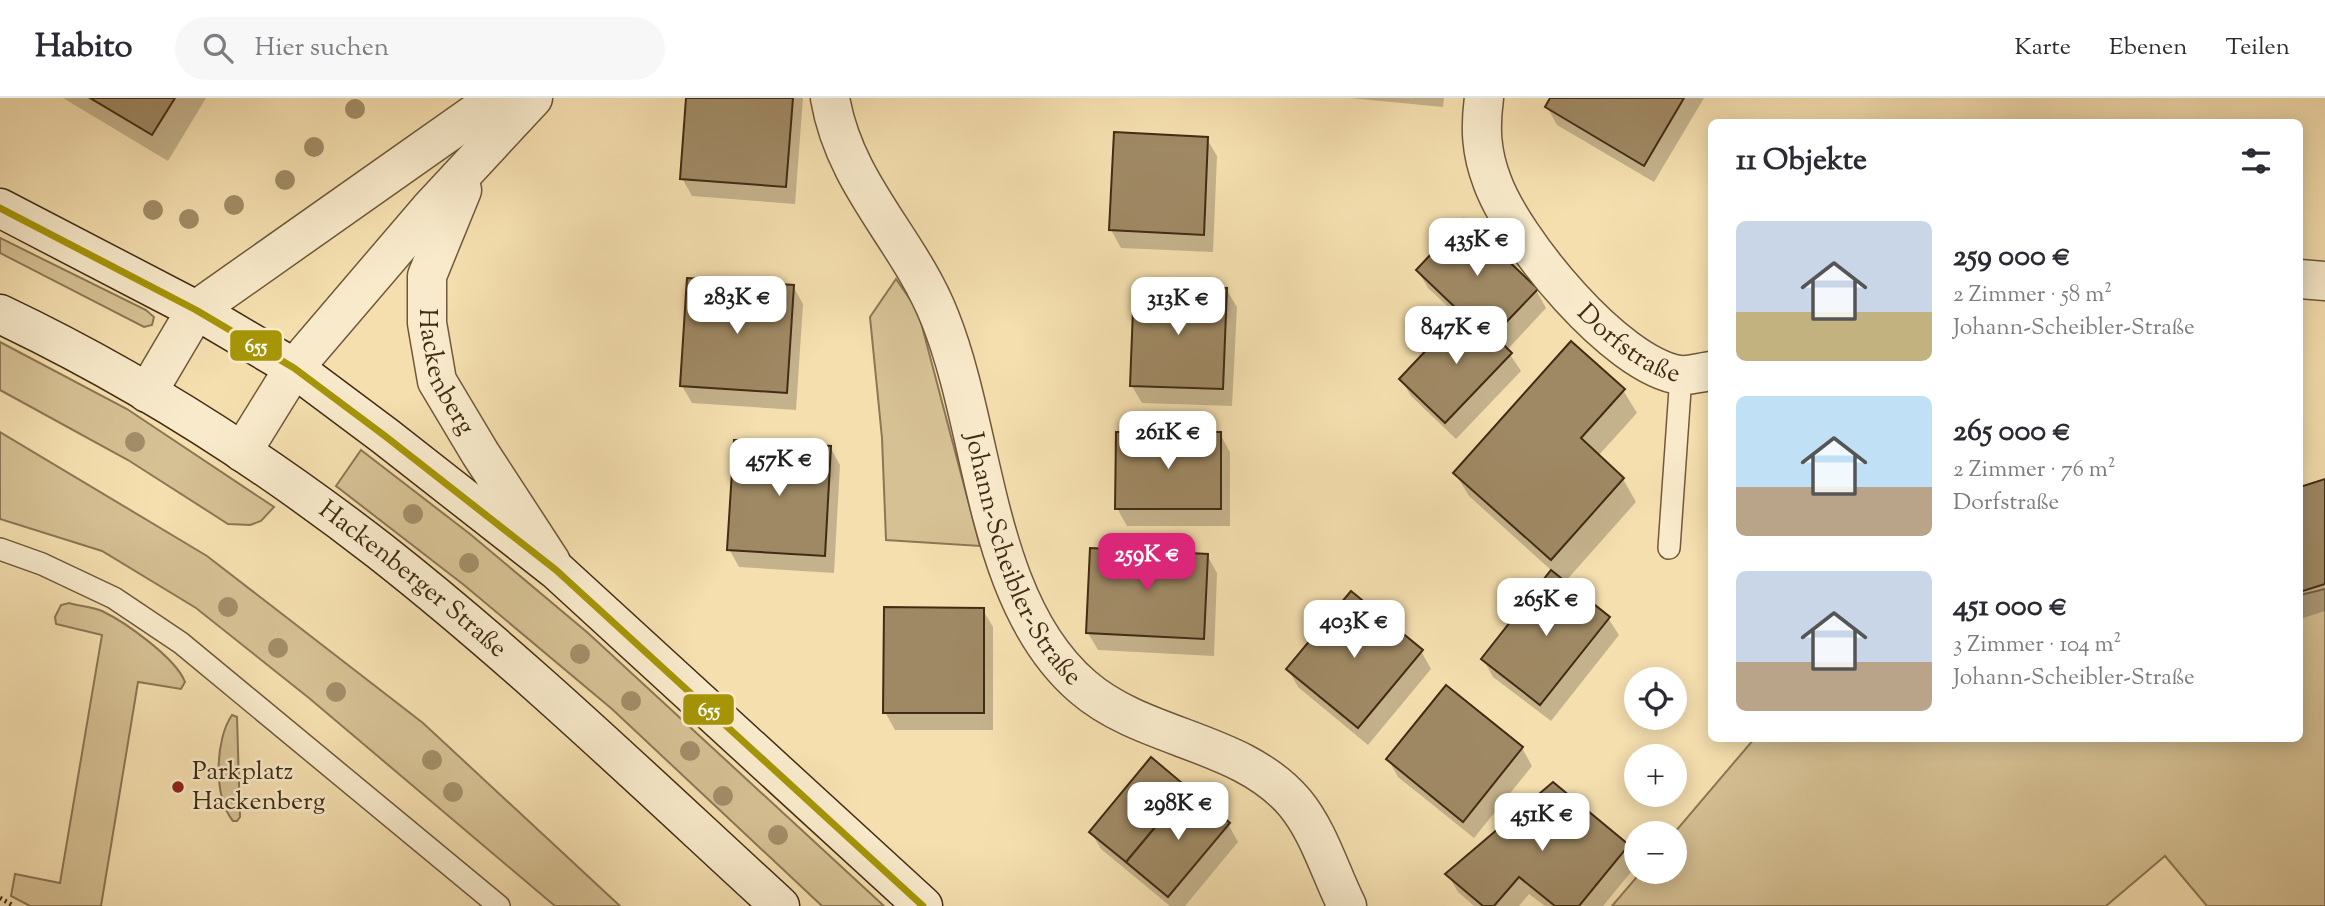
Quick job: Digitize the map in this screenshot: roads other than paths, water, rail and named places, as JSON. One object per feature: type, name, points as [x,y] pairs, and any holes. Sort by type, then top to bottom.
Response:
[{"type":"street","points":[[148,393],[196,310],[498,98]]},
{"type":"street","name":"Hackenberg","points":[[242,452],[294,368],[476,158],[533,98]]},
{"type":"street","name":"Johann-Scheibler-Straße","points":[[830,98],[847,160],[924,281],[941,318],[1001,540],[1034,629],[1084,688],[1121,710],[1241,763],[1278,786],[1307,818],[1347,906]]},
{"type":"street","name":"Dorfstraße","points":[[1484,98],[1479,133],[1492,182],[1508,216],[1532,250],[1598,325],[1644,361],[1696,373]]},
{"type":"street","name":"Hackenberg","points":[[476,158],[427,276],[427,323],[437,381],[556,570]]},
{"type":"street","points":[[0,208],[196,310],[294,368],[556,570],[923,906]]},
{"type":"street","points":[[2303,279],[2325,281]]},
{"type":"street","name":"Hackenberger Straße","points":[[0,314],[148,393],[242,452],[391,560],[529,677],[779,906]]},
{"type":"lane","points":[[1669,548],[1696,373]]},
{"type":"lane","points":[[0,549],[42,564],[114,598],[181,643],[499,906]]},
{"type":"place","name":"Parkplatz Hackenberg","points":[[178,787]]}]
